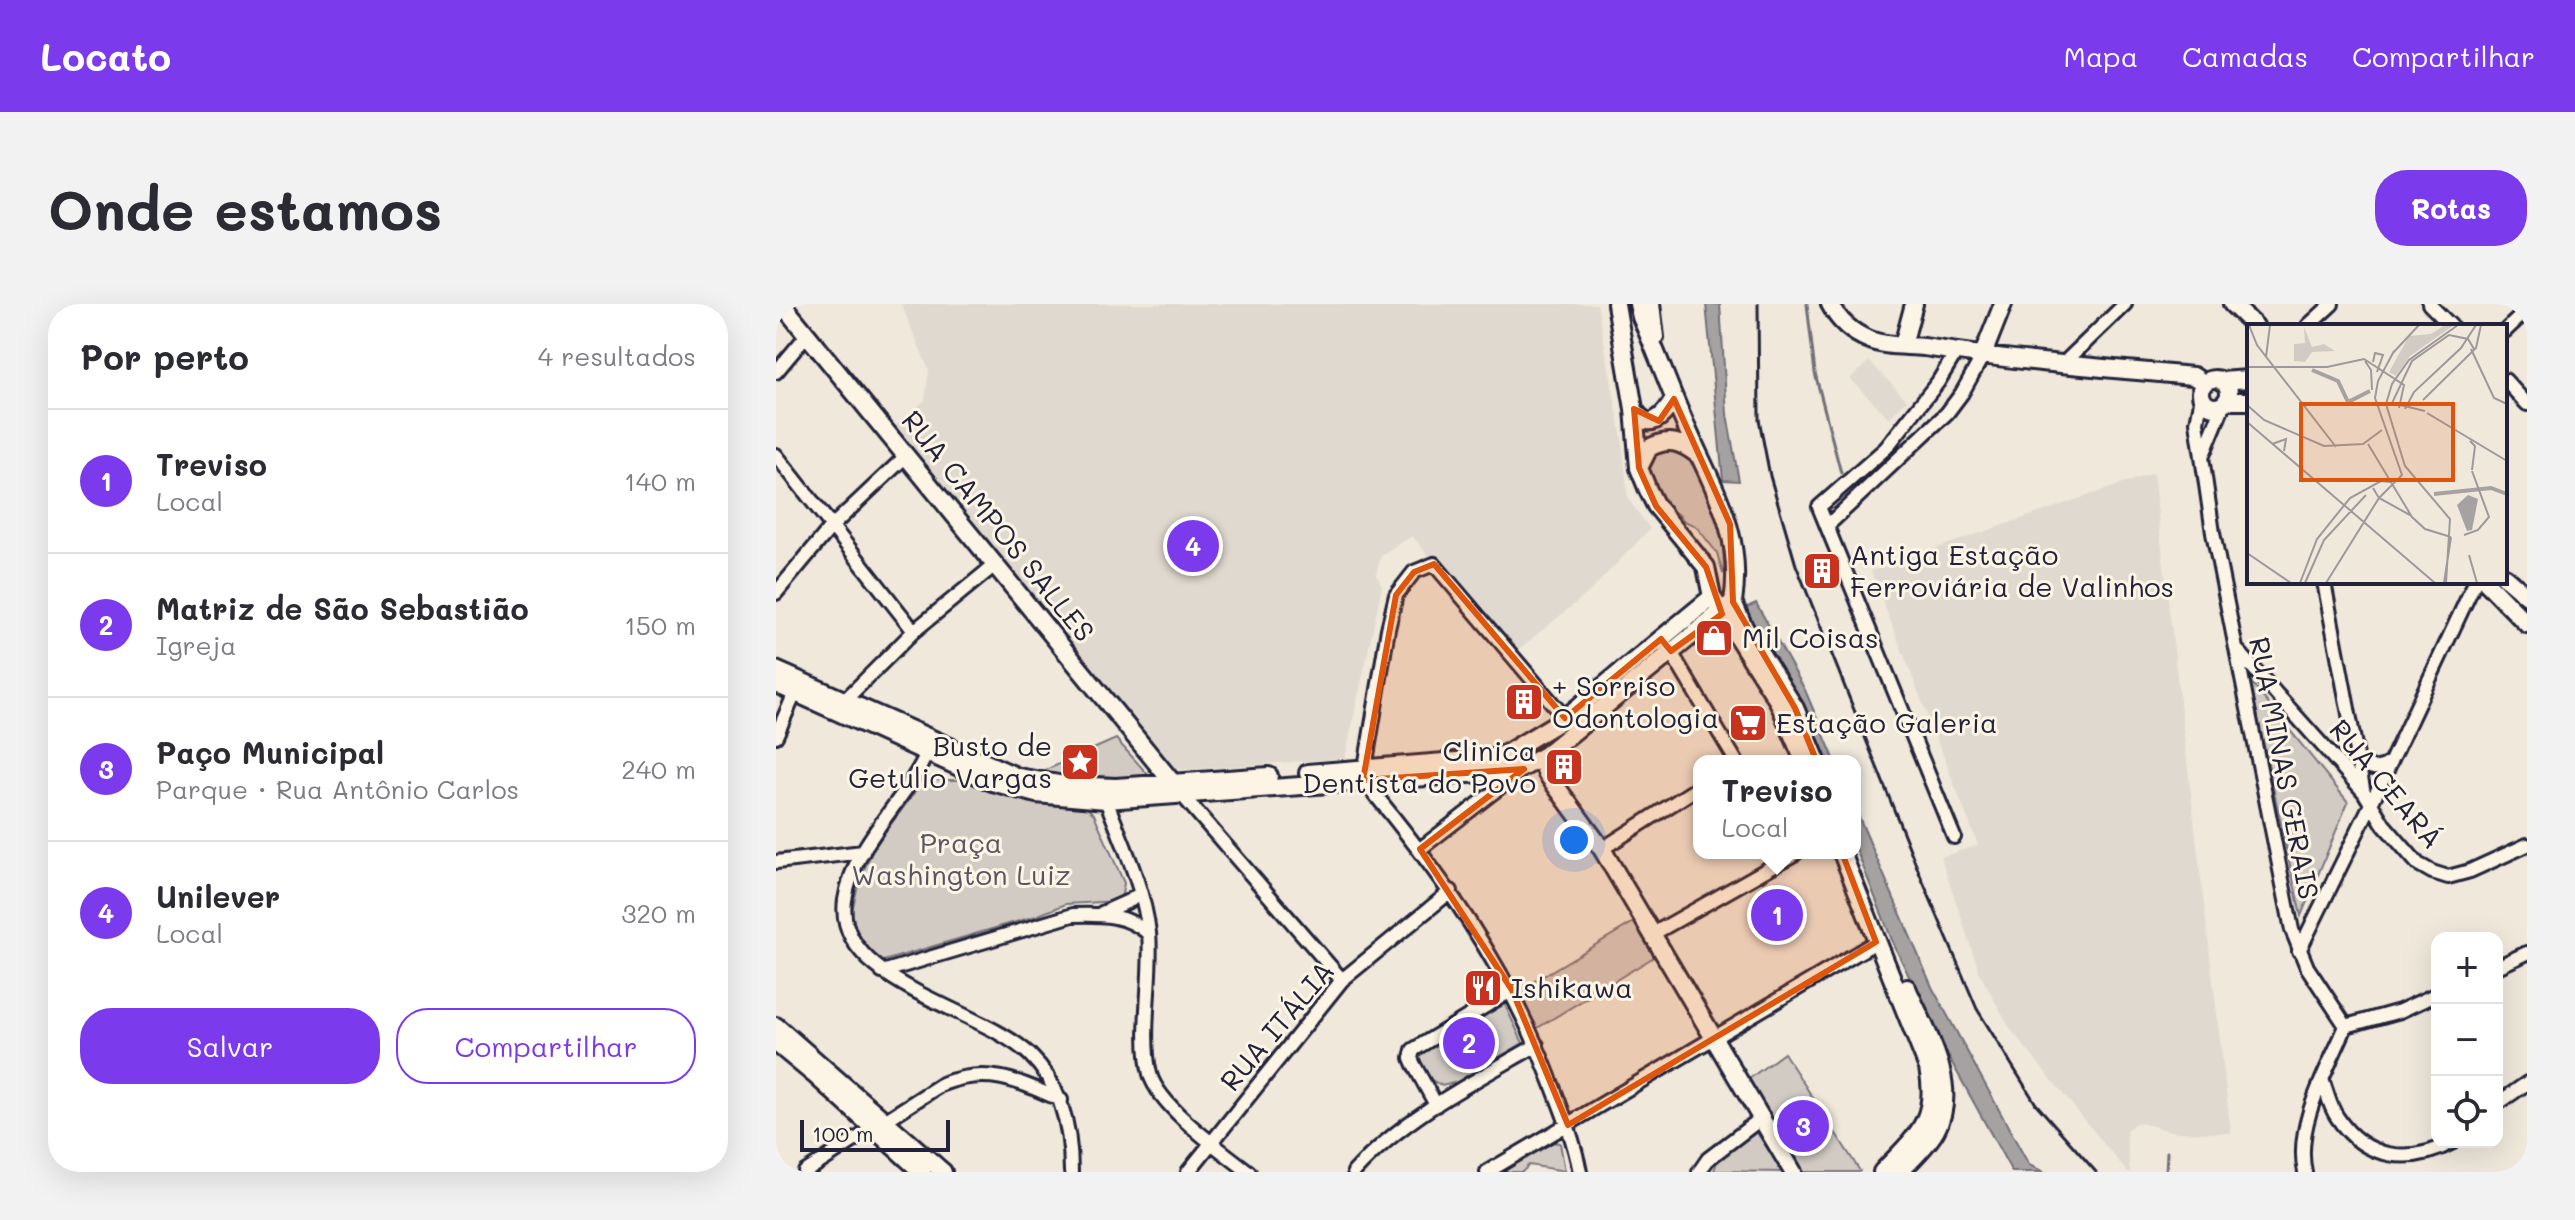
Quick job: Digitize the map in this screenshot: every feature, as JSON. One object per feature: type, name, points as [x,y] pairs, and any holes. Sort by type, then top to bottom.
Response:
[{"type":"main road","name":"RUA CAMPOS SALLES","points":[[782,304],[1177,789]]},
{"type":"main road","points":[[1616,304],[1634,409],[1639,468],[1656,506],[1706,567],[1712,597],[1728,608],[1744,627],[1795,708],[1815,755]]},
{"type":"main road","points":[[1638,304],[1674,399],[1716,488],[1735,544],[1728,608],[1778,701],[1801,755]]},
{"type":"main road","points":[[1651,304],[1659,359]]},
{"type":"main road","points":[[1830,304],[1854,333],[1885,345],[2193,376],[2209,387],[2229,392],[2225,403]]},
{"type":"main road","points":[[1903,345],[1914,304]]},
{"type":"main road","points":[[1982,357],[2003,304]]},
{"type":"main road","points":[[2232,304],[2253,324]]},
{"type":"main road","points":[[2209,387],[2247,379]]},
{"type":"main road","points":[[2209,387],[2211,406],[2247,401]]},
{"type":"main road","points":[[1634,409],[1640,418],[1655,421],[1661,418],[1674,399]]},
{"type":"main road","points":[[1639,468],[1649,448],[1669,441],[1682,443],[1699,456]]},
{"type":"main road","points":[[2507,579],[2527,596]]},
{"type":"main road","points":[[2488,584],[2527,624]]},
{"type":"main road","points":[[1363,774],[1510,771],[1526,766],[1545,755],[1666,645],[1712,597]]},
{"type":"main road","points":[[776,670],[846,699],[992,782],[1036,794],[1106,800],[1177,789],[1363,774],[1494,758],[1565,718],[1666,645],[1728,608]]},
{"type":"main road","points":[[776,684],[930,746],[1018,777],[1048,783],[1177,789]]},
{"type":"main road","points":[[1507,753],[1526,766],[1547,774]]},
{"type":"main road","points":[[1545,755],[1547,774],[1602,849],[1793,1172]]},
{"type":"main road","points":[[1492,771],[1503,785]]},
{"type":"main road","points":[[1844,859],[1928,1068],[1932,1087],[1929,1116],[1921,1130],[1882,1172]]},
{"type":"main road","points":[[1855,859],[1943,1079],[1943,1106],[1936,1130],[1900,1172]]},
{"type":"main road","points":[[776,1026],[825,1066],[922,1172]]},
{"type":"main road","points":[[776,1043],[879,1126],[943,1172]]},
{"type":"street","points":[[2063,364],[2125,304]]},
{"type":"street","points":[[2310,324],[2332,304]]},
{"type":"street","points":[[2429,304],[2449,324]]},
{"type":"street","points":[[2507,329],[2527,310]]},
{"type":"street","points":[[776,372],[807,335]]},
{"type":"street","points":[[1954,837],[1820,511],[1821,503],[1886,448],[1938,382],[1955,354]]},
{"type":"street","points":[[1827,526],[1947,413],[1982,357]]},
{"type":"street","points":[[2507,382],[2527,404]]},
{"type":"street","name":"RUA MINAS GERAIS","points":[[2209,387],[2197,422],[2202,458],[2220,578],[2285,895],[2299,951],[2319,989],[2346,1026]]},
{"type":"street","points":[[2202,458],[2225,403]]},
{"type":"street","points":[[776,455],[914,631]]},
{"type":"street","points":[[776,593],[831,527],[907,455]]},
{"type":"street","points":[[846,699],[914,631],[996,564]]},
{"type":"street","points":[[1565,718],[1434,564],[1420,567],[1405,581],[1392,609],[1363,774],[1451,891],[1512,990],[1568,1125],[1580,1172]]},
{"type":"street","points":[[2324,584],[2364,792]]},
{"type":"street","points":[[2299,951],[2474,584]]},
{"type":"street","points":[[1666,645],[1732,755]]},
{"type":"street","name":"RUA CEARÁ","points":[[2237,649],[2364,792],[2412,859],[2432,872],[2448,877],[2470,871],[2527,845]]},
{"type":"street","points":[[776,736],[795,693]]},
{"type":"street","points":[[930,746],[905,794],[863,852],[851,875],[845,901],[845,922],[851,940],[882,972],[1030,1055],[1061,1100],[1071,1146],[1071,1172]]},
{"type":"street","points":[[2357,759],[2368,768],[2375,769],[2391,762]]},
{"type":"street","points":[[1420,849],[1526,766]]},
{"type":"street","points":[[1177,789],[1342,980]]},
{"type":"street","points":[[1602,849],[1693,791]]},
{"type":"street","points":[[1106,800],[1140,893],[1149,934],[1150,1076],[1176,1113],[1249,1172]]},
{"type":"street","points":[[776,862],[863,852]]},
{"type":"street","points":[[1651,935],[1784,859]]},
{"type":"street","name":"RUA ITÁLIA","points":[[1188,1172],[1342,980],[1451,891]]},
{"type":"street","points":[[1099,914],[1140,893]]},
{"type":"street","points":[[882,972],[1057,919],[1099,914],[1119,917],[1138,924],[1149,934]]},
{"type":"street","points":[[1487,1172],[1876,942]]},
{"type":"street","points":[[2503,964],[2527,953]]},
{"type":"street","points":[[1436,1105],[1411,1058],[1413,1050],[1512,990]]},
{"type":"street","points":[[2305,1172],[2302,1161],[2303,1133],[2346,1026],[2400,1011],[2431,997]]},
{"type":"street","points":[[1354,1172],[1390,1138],[1436,1105],[1537,1045]]},
{"type":"street","points":[[805,1172],[942,1084],[963,1076],[988,1074],[1018,1081],[1061,1100]]},
{"type":"street","points":[[2323,1082],[2335,1114],[2347,1130],[2370,1147],[2388,1155],[2409,1157],[2440,1148]]},
{"type":"street","points":[[2503,1100],[2527,1083]]},
{"type":"street","points":[[1699,1172],[1708,1159],[1763,1117]]},
{"type":"highlighted area","points":[[1674,399],[1730,524],[1733,602],[1795,708],[1842,824],[1833,829],[1876,942],[1568,1125],[1512,990],[1420,849],[1524,769],[1363,780],[1396,595],[1414,572],[1434,564],[1565,718],[1661,639],[1671,651],[1722,614],[1706,567],[1656,506],[1639,468],[1634,409],[1659,421]]},
{"type":"shaded area","points":[[901,304],[1597,304],[1622,439],[1628,499],[1650,529],[1588,593],[1513,654],[1412,536],[1381,556],[1376,574],[1382,586],[1345,758],[1169,771],[894,427],[925,400],[929,370]]},
{"type":"shaded area","points":[[1706,304],[1720,304],[1727,414],[1739,481],[1723,480]]},
{"type":"shaded area","points":[[1869,361],[1907,400],[1889,418],[1850,379]]},
{"type":"shaded area","points":[[2153,473],[2231,1133],[2174,1132],[2137,1122],[2126,1130],[2130,1172],[2127,1172],[2011,1030],[1980,974],[1941,857],[1978,845],[1871,571]]},
{"type":"shaded area","points":[[1756,603],[1805,690],[1832,755],[1818,755],[1786,683],[1743,609]]},
{"type":"shaded area","points":[[1861,822],[1932,987],[2029,1165],[2044,1172],[2012,1172],[1940,1041],[1894,945],[1860,859]]},
{"type":"green space","points":[[1667,447],[1681,450],[1707,492],[1722,543],[1723,574],[1717,553],[1696,526],[1671,512],[1657,497],[1648,469],[1652,454]]},
{"type":"green space","points":[[2250,681],[2348,802],[2301,916]]},
{"type":"green space","points":[[1116,739],[1152,779],[1039,773]]},
{"type":"green space","name":"Praça Washington Luiz","points":[[924,776],[940,780],[970,780],[1002,794],[1087,808],[1094,814],[1124,883],[1119,901],[1066,904],[1036,916],[880,962],[851,929],[856,892],[877,844]]},
{"type":"green space","points":[[1634,922],[1654,957],[1534,1030],[1518,991]]},
{"type":"green space","points":[[1503,1001],[1523,1043],[1457,1082],[1442,1086],[1422,1075],[1418,1059],[1421,1050]]},
{"type":"green space","points":[[1784,1053],[1859,1172],[1803,1172],[1746,1081]]},
{"type":"green space","points":[[1751,1133],[1757,1133],[1783,1172],[1714,1171],[1718,1158]]},
{"type":"green space","points":[[1550,1142],[1560,1143],[1565,1171],[1529,1165],[1522,1172],[1497,1172]]},
{"type":"waterway","points":[[1807,304],[1815,373],[1841,473]]},
{"type":"waterway","points":[[2166,1172],[2167,1152]]},
{"type":"railway","points":[[1758,304],[1759,419],[1770,476],[1796,565],[1977,1009],[2036,1104],[2096,1172]]},
{"type":"place","name":"Unilever","points":[[1193,546]]},
{"type":"place","name":"Antiga Estação Ferroviária de Valinhos","points":[[1822,571]]},
{"type":"place","name":"Mil Coisas","points":[[1714,638]]},
{"type":"place","name":"+ Sorriso Odontologia","points":[[1524,702]]},
{"type":"place","name":"Estação Galeria","points":[[1748,723]]},
{"type":"place","name":"Busto de Getulio Vargas","points":[[1080,762]]},
{"type":"place","name":"Clinica Dentista do Povo","points":[[1564,767]]},
{"type":"place","name":"Treviso","points":[[1777,915]]},
{"type":"place","name":"Ishikawa","points":[[1483,988]]},
{"type":"place","name":"Matriz de São Sebastião","points":[[1469,1043]]},
{"type":"place","name":"Paço Municipal","points":[[1803,1126]]}]
